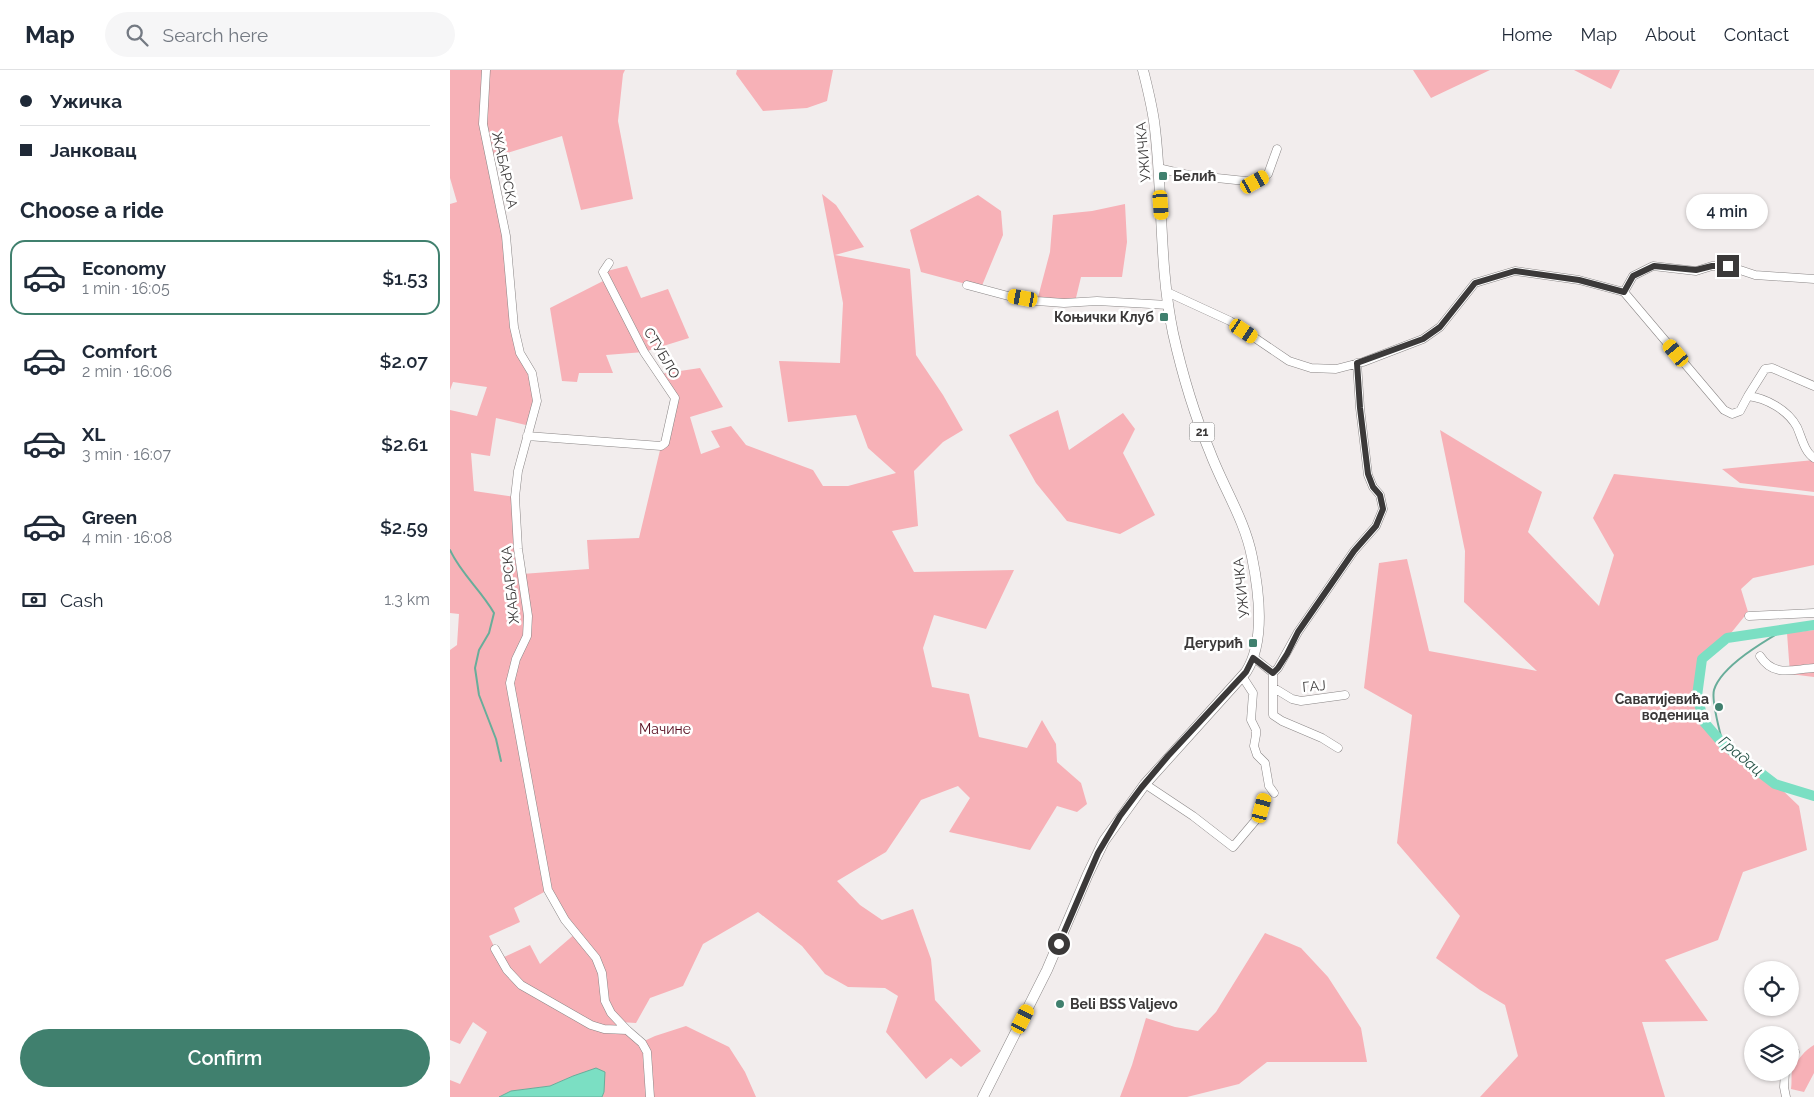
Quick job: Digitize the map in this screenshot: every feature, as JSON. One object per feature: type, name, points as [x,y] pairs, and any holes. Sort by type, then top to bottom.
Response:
[{"type":"main road","name":"УЖИЧКА","points":[[984,1097],[1047,970],[1098,853],[1120,816],[1144,784],[1242,676],[1253,658],[1259,627],[1256,577],[1251,552],[1243,527],[1203,434],[1176,343],[1168,305],[1154,117],[1143,70]]},
{"type":"street","name":"ЖАБАРСКА","points":[[486,70],[483,124],[504,229],[514,327],[520,353],[532,373],[537,400],[518,472],[515,497],[518,549],[528,616],[527,636],[516,658],[510,683],[548,890],[565,920],[596,958],[602,973],[606,1001],[611,1013],[642,1042],[647,1052],[650,1097]]},
{"type":"street","points":[[1158,168],[1188,175],[1255,182],[1268,174],[1277,149]]},
{"type":"street","name":"СТУБЛО","points":[[527,436],[661,446],[665,444],[675,398],[644,352],[603,272],[609,262]]},
{"type":"street","points":[[1624,292],[1633,276],[1654,266],[1696,270],[1712,266],[1728,266],[1755,275],[1814,280]]},
{"type":"street","points":[[1166,292],[1230,321],[1288,361],[1311,368],[1336,369],[1423,339],[1440,327],[1475,283],[1515,271],[1579,280],[1624,292],[1724,410],[1732,414],[1740,411],[1765,369],[1772,368],[1814,386]]},
{"type":"street","points":[[967,285],[1012,297],[1037,301],[1064,303],[1096,301],[1168,305]]},
{"type":"street","points":[[1338,748],[1322,738],[1282,722],[1273,715],[1274,688],[1272,680],[1273,673],[1287,654],[1298,632],[1354,551],[1376,526],[1383,509],[1380,495],[1373,487],[1368,474],[1357,363]]},
{"type":"street","points":[[1748,396],[1761,398],[1777,406],[1795,424],[1808,454],[1814,458]]},
{"type":"street","points":[[1749,616],[1814,613]]},
{"type":"street","points":[[1760,656],[1766,665],[1778,670],[1793,671],[1814,668]]},
{"type":"street","points":[[1253,658],[1273,673]]},
{"type":"street","points":[[1242,676],[1249,684],[1253,693],[1251,720],[1256,730],[1254,746],[1257,755],[1266,763],[1269,786],[1274,793]]},
{"type":"street","name":"ГАЈ","points":[[1274,688],[1292,699],[1301,701],[1345,695]]},
{"type":"street","points":[[1144,784],[1194,816],[1233,847],[1256,821],[1264,798]]},
{"type":"street","points":[[495,949],[507,970],[521,985],[591,1025],[604,1029],[628,1030]]},
{"type":"street","points":[[1784,1081],[1786,1097]]},
{"type":"green space","name":"Мачине","points":[[450,70],[625,70],[618,121],[633,199],[581,210],[562,136],[491,158],[501,206],[514,327],[532,373],[537,401],[530,426],[496,418],[490,456],[471,453],[474,491],[515,497],[522,574],[589,569],[587,540],[639,538],[661,446],[675,398],[660,374],[700,368],[723,407],[690,417],[701,454],[720,447],[711,431],[731,426],[746,445],[813,470],[823,486],[848,486],[896,473],[868,448],[856,415],[788,422],[779,361],[840,363],[843,303],[822,194],[836,205],[864,247],[835,255],[910,269],[916,355],[943,395],[963,430],[943,442],[914,471],[918,526],[892,531],[914,572],[1014,570],[986,629],[934,615],[923,648],[932,687],[969,694],[979,737],[1027,748],[1042,720],[1056,744],[1057,762],[1081,783],[1087,804],[1077,812],[1057,806],[1030,850],[949,832],[970,798],[958,786],[921,800],[886,852],[837,881],[860,905],[882,920],[913,909],[931,959],[935,1000],[981,1051],[961,1067],[951,1058],[926,1079],[886,1032],[898,996],[885,988],[848,987],[825,974],[802,946],[758,912],[703,944],[683,986],[650,998],[636,1023],[620,1022],[642,1042],[686,1026],[729,1047],[745,1072],[756,1097],[602,1097],[604,1092],[573,1076],[550,1086],[511,1091],[499,1097],[450,1097],[450,1080],[460,1084],[487,1032],[473,1022],[460,1044],[450,1040],[450,650],[457,645],[459,614],[450,613],[450,410],[477,416],[487,387],[453,382],[450,390],[450,204],[457,202],[450,178]],"holes":[[[548,890],[576,933],[540,964],[530,945],[500,959],[489,936],[520,922],[514,908]]]},
{"type":"green space","points":[[737,70],[833,70],[827,101],[807,108],[763,111],[736,74]]},
{"type":"green space","points":[[1413,70],[1490,70],[1431,98]]},
{"type":"green space","points":[[1574,70],[1620,70],[1611,89]]},
{"type":"green space","points":[[978,195],[1001,211],[1003,235],[981,288],[921,272],[910,230]]},
{"type":"green space","points":[[1125,204],[1127,242],[1122,277],[1081,277],[1075,302],[1037,301],[1050,252],[1053,215],[1092,211]]},
{"type":"green space","points":[[627,266],[641,298],[668,289],[689,338],[644,352],[606,355],[613,373],[579,373],[577,382],[562,381],[550,308],[607,279],[603,272]]},
{"type":"green space","points":[[1058,410],[1069,450],[1123,413],[1135,429],[1123,453],[1155,515],[1120,534],[1067,521],[1036,483],[1009,435]]},
{"type":"green space","points":[[1440,430],[1542,492],[1528,532],[1599,606],[1614,555],[1593,518],[1614,474],[1814,496],[1814,565],[1753,578],[1741,589],[1748,612],[1727,638],[1703,659],[1697,696],[1704,722],[1723,744],[1775,783],[1799,806],[1807,850],[1743,872],[1718,940],[1665,960],[1708,1021],[1642,1022],[1665,1097],[1480,1097],[1518,1056],[1505,1005],[1480,990],[1436,958],[1460,916],[1397,843],[1412,715],[1364,688],[1379,563],[1407,559],[1429,651],[1537,671],[1464,602],[1465,551]]},
{"type":"green space","points":[[1814,460],[1814,492],[1740,483],[1722,469]]},
{"type":"green space","points":[[1814,630],[1814,677],[1790,674],[1787,633]]},
{"type":"green space","points":[[1265,933],[1301,948],[1328,977],[1361,1028],[1367,1062],[1267,1062],[1239,1084],[1187,1097],[1120,1097],[1146,1018],[1175,1027],[1198,1031],[1216,1012]]},
{"type":"green space","points":[[1814,1045],[1814,1073],[1804,1092],[1791,1089],[1792,1081],[1799,1081],[1799,1059]]},
{"type":"shaded area","points":[[596,1068],[605,1072],[602,1097],[499,1097],[511,1091],[550,1086]]},
{"type":"waterway","points":[[450,550],[460,567],[494,613],[489,633],[479,650],[475,668],[479,695],[496,739],[501,761]]},
{"type":"waterway","name":"Градац","points":[[1814,625],[1727,638],[1702,659],[1697,696],[1704,722],[1723,744],[1775,784],[1814,796]]},
{"type":"waterway","points":[[1723,744],[1713,695],[1718,681],[1745,654],[1787,628]]},
{"type":"place","name":"Белић","points":[[1163,176]]},
{"type":"place","name":"Коњички Клуб","points":[[1164,317]]},
{"type":"place","name":"Дегурић","points":[[1253,643]]},
{"type":"place","name":"Саватијевића воденица","points":[[1719,707]]},
{"type":"place","name":"Beli BSS Valjevo","points":[[1060,1004]]},
{"type":"route","points":[[1059,944],[1104,841],[1147,780],[1242,676],[1253,658],[1273,673],[1278,668],[1298,632],[1354,551],[1376,526],[1383,509],[1380,495],[1373,487],[1368,474],[1357,363],[1423,339],[1440,327],[1475,283],[1515,271],[1579,280],[1624,292],[1633,276],[1654,266],[1696,270],[1712,266],[1728,266]]}]
